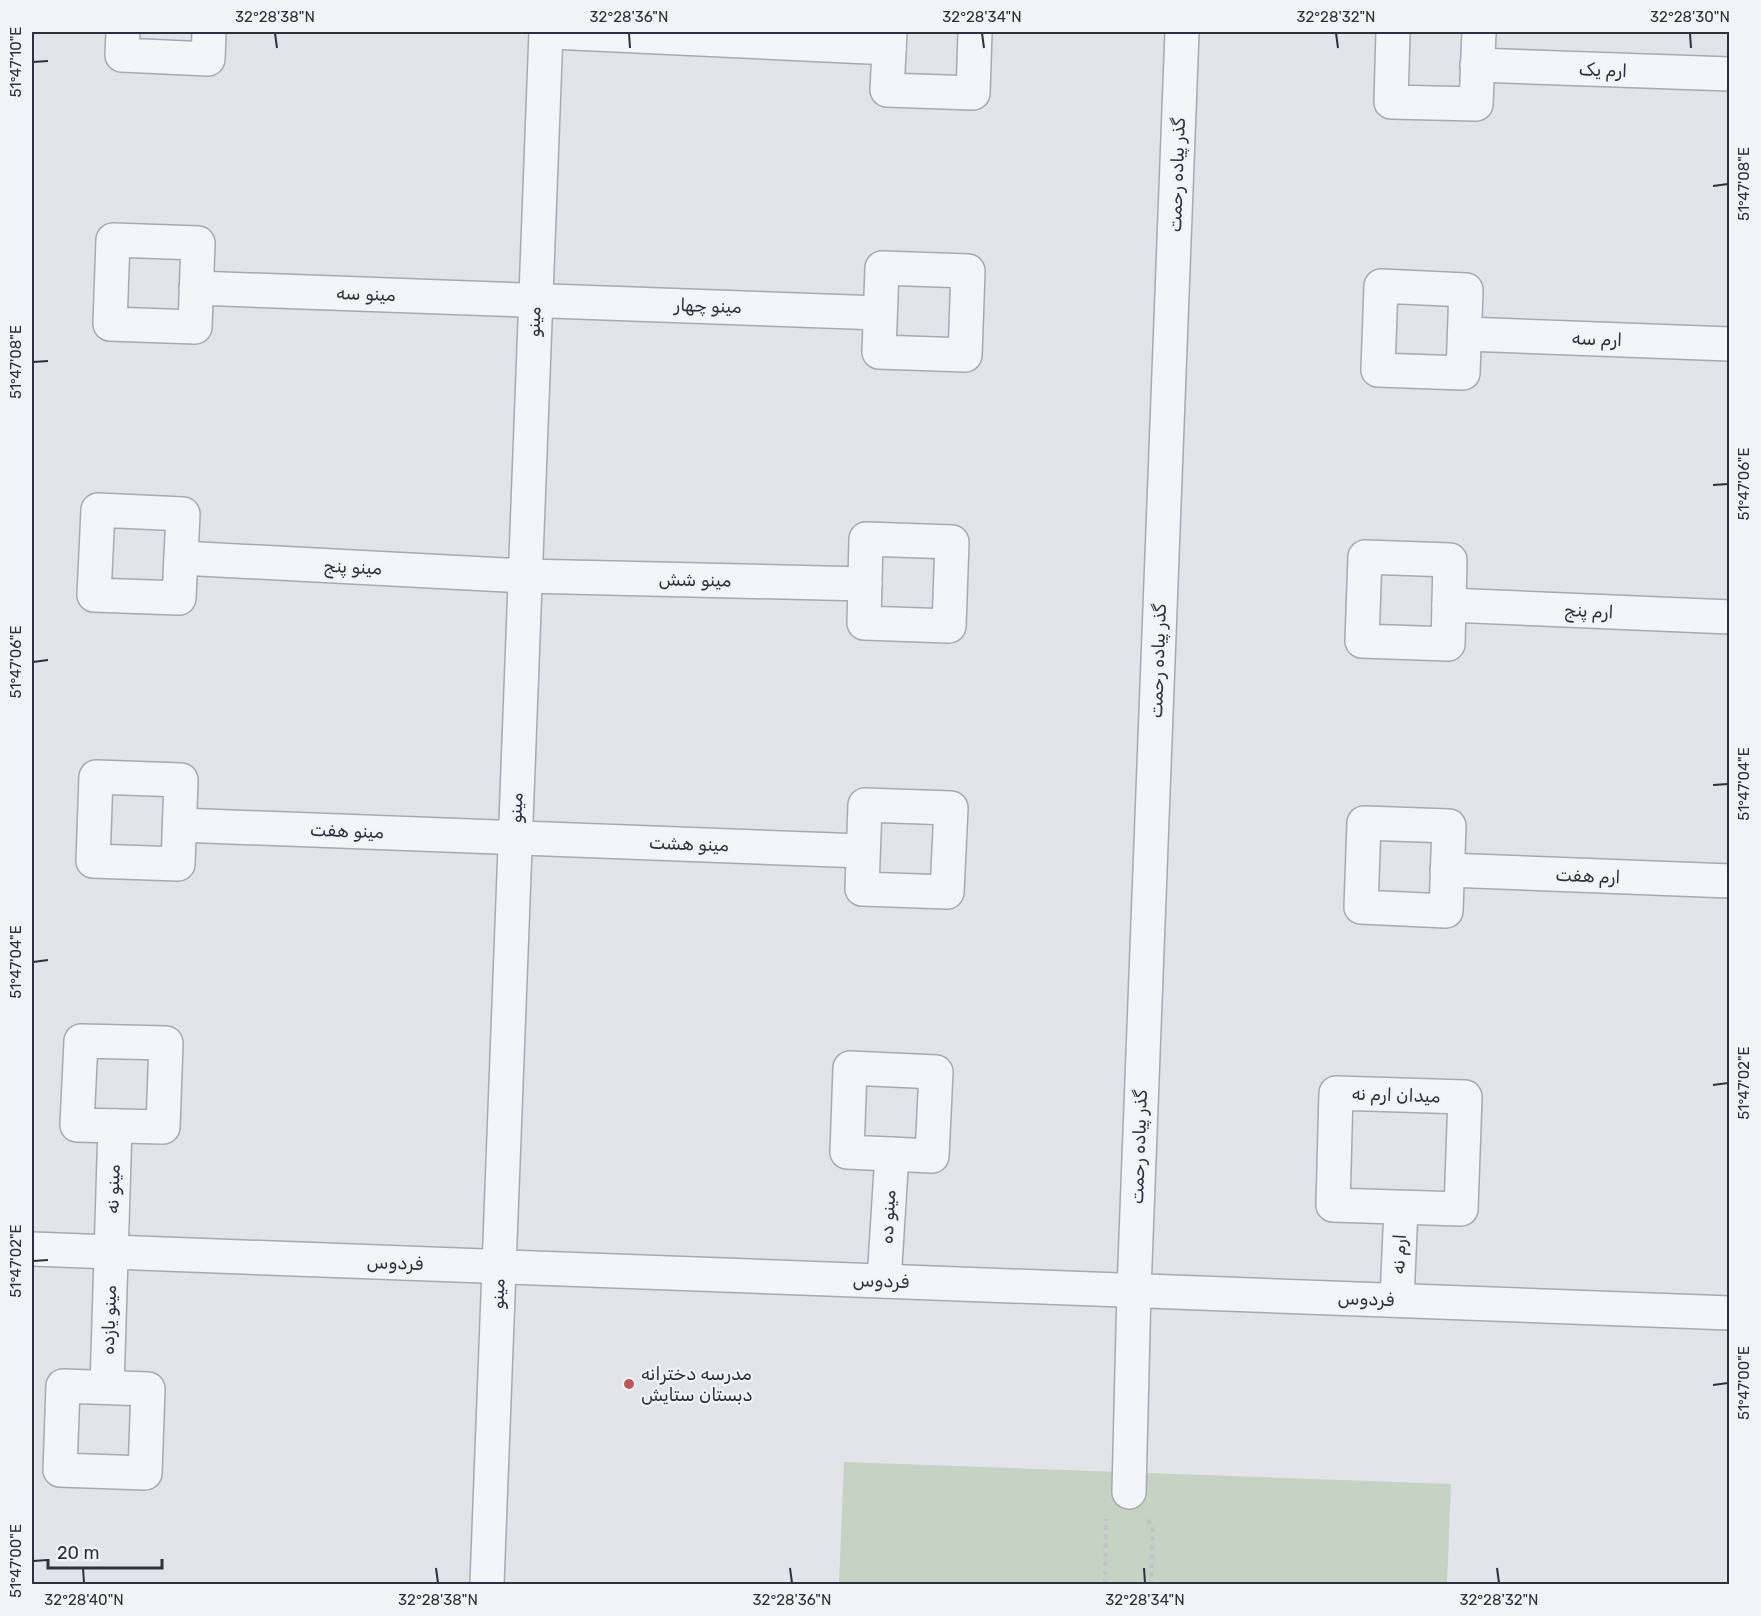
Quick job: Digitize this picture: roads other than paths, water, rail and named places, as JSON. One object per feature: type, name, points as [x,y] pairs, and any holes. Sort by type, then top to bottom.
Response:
[{"type":"street","points":[[123,32],[122,55],[208,59],[208,32]]},
{"type":"street","name":"مینو","points":[[487,1584],[546,32]]},
{"type":"street","points":[[552,32],[890,40],[887,90],[973,93],[975,32]]},
{"type":"street","name":"گذر پیاده رحمت","points":[[1129,1492],[1134,1290],[1182,32]]},
{"type":"street","points":[[1394,32],[1391,102],[1476,105],[1479,32]]},
{"type":"street","name":"ارم یک","points":[[1477,65],[1730,74]]},
{"type":"street","name":"مینو سه","points":[[196,288],[535,300]]},
{"type":"street","name":"مینو چهار","points":[[535,300],[880,313]]},
{"type":"street","name":"ارم سه","points":[[1465,334],[1730,344]]},
{"type":"street","name":"مینو پنج","points":[[181,558],[525,576]]},
{"type":"street","name":"مینو شش","points":[[525,576],[865,584]]},
{"type":"street","name":"ارم پنج","points":[[1449,605],[1730,617]]},
{"type":"street","name":"مینو هفت","points":[[180,825],[515,837]]},
{"type":"street","name":"مینو هشت","points":[[515,837],[862,851]]},
{"type":"street","name":"ارم هفت","points":[[1447,870],[1730,881]]},
{"type":"street","name":"میدان ارم نه","points":[[1336,1093],[1465,1097],[1461,1209],[1401,1208],[1333,1205],[1336,1093]]},
{"type":"street","name":"مینو نه","points":[[111,1252],[115,1126]]},
{"type":"street","name":"مینو ده","points":[[885,1281],[892,1154]]},
{"type":"street","name":"ارم نه","points":[[1397,1300],[1401,1208]]},
{"type":"street","name":"فردوس","points":[[32,1249],[1730,1313]]},
{"type":"street","name":"مینو یازده","points":[[107,1387],[111,1252]]},
{"type":"place","name":"مدرسه دخترانه دبستان ستایش","points":[[629,1384]]}]
